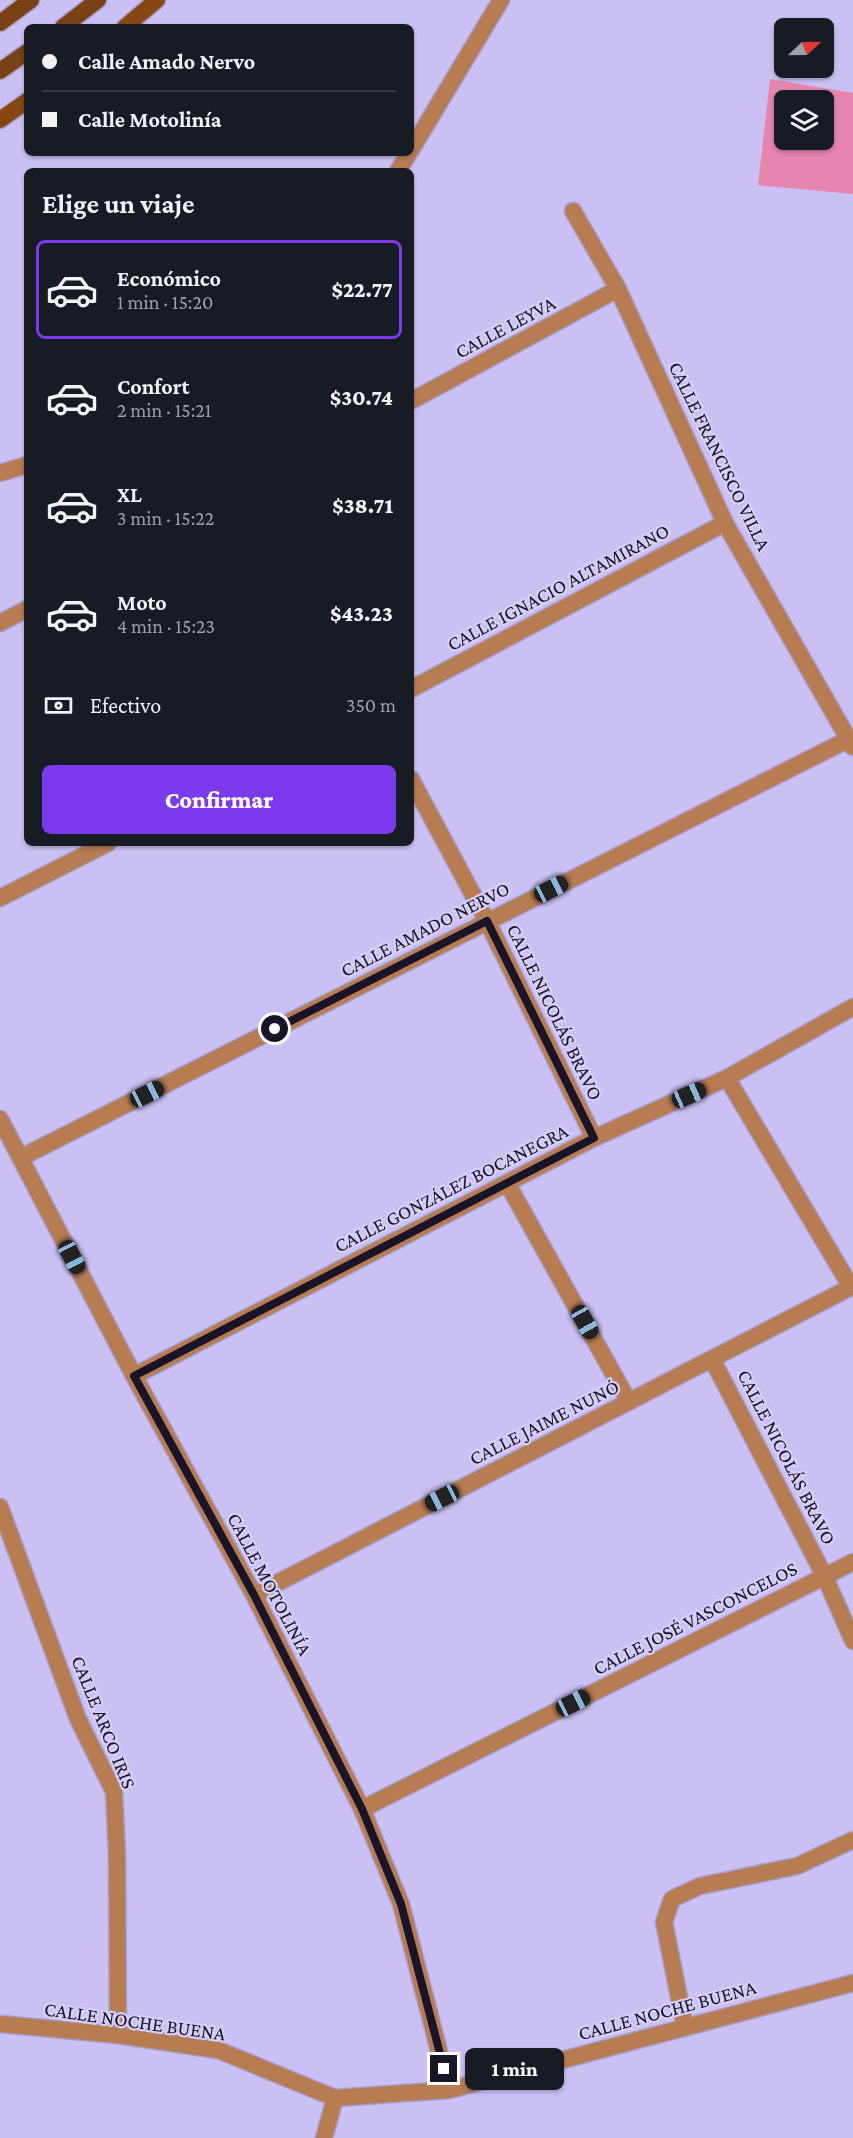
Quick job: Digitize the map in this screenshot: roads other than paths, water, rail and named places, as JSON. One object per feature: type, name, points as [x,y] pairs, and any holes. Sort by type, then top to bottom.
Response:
[{"type":"highway","points":[[0,23],[31,0]]},
{"type":"highway","points":[[67,24],[98,0]]},
{"type":"highway","points":[[0,71],[24,54]]},
{"type":"main road","points":[[129,24],[157,0]]},
{"type":"main road","points":[[0,120],[24,104]]},
{"type":"street","points":[[414,144],[501,0]]},
{"type":"street","name":"CALLE FRANCISCO VILLA","points":[[573,211],[618,289],[725,523],[851,743]]},
{"type":"street","name":"CALLE LEYVA","points":[[414,399],[618,289]]},
{"type":"street","points":[[0,473],[24,466]]},
{"type":"street","name":"CALLE IGNACIO ALTAMIRANO","points":[[414,687],[725,523]]},
{"type":"street","points":[[0,623],[24,611]]},
{"type":"street","name":"CALLE AMADO NERVO","points":[[20,1158],[487,921],[851,743]]},
{"type":"street","name":"CALLE NICOLÁS BRAVO","points":[[414,785],[487,921],[594,1138]]},
{"type":"street","points":[[0,898],[102,846]]},
{"type":"street","name":"CALLE GONZÁLEZ BOCANEGRA","points":[[134,1376],[594,1138],[727,1078],[853,1008]]},
{"type":"street","points":[[727,1078],[852,1287]]},
{"type":"street","name":"CALLE MOTOLINÍA","points":[[0,1119],[134,1376],[254,1595],[362,1809],[401,1904],[449,2090]]},
{"type":"street","points":[[507,1183],[629,1401]]},
{"type":"street","name":"CALLE JAIME NUNÓ","points":[[254,1595],[852,1287]]},
{"type":"street","name":"CALLE NICOLÁS BRAVO","points":[[712,1359],[825,1577],[853,1641]]},
{"type":"street","name":"CALLE ARCO IRIS","points":[[0,1507],[78,1719],[114,1792],[117,1854],[118,2036]]},
{"type":"street","name":"CALLE JOSÉ VASCONCELOS","points":[[362,1809],[853,1562]]},
{"type":"street","points":[[685,2026],[664,1922],[672,1899],[700,1886],[797,1866],[853,1840]]},
{"type":"street","name":"CALLE NOCHE BUENA","points":[[0,2024],[118,2036],[218,2050],[335,2098],[449,2090],[853,1983]]},
{"type":"street","points":[[324,2138],[335,2098]]}]
